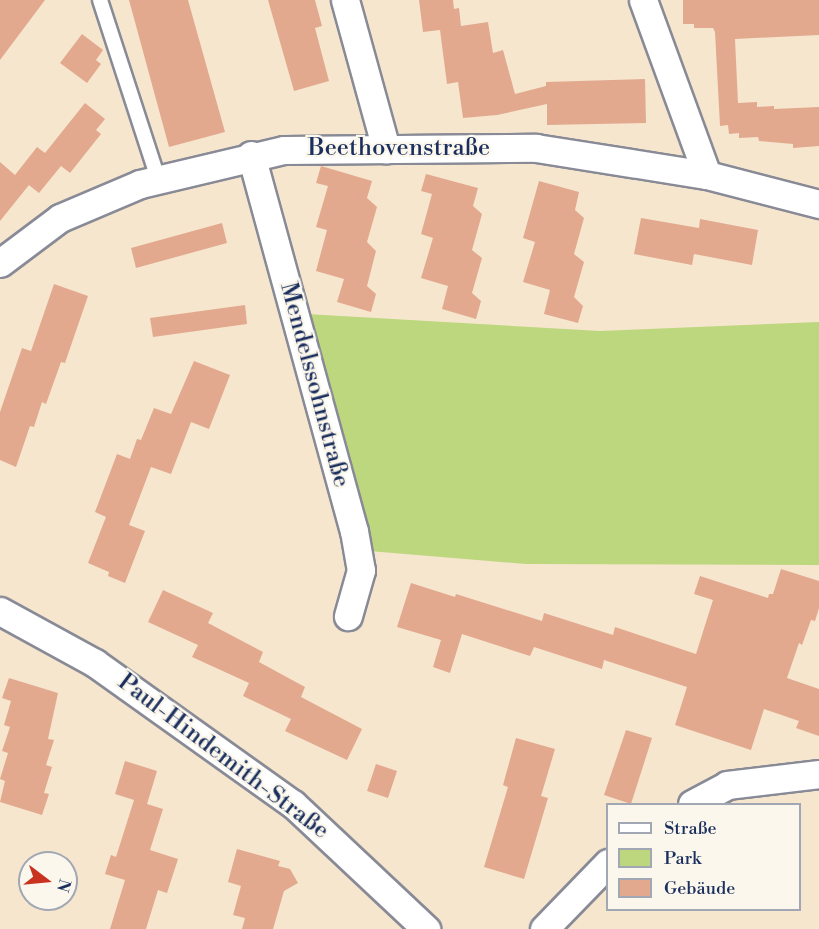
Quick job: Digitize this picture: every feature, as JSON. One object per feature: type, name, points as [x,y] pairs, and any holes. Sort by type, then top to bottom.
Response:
[{"type":"street","points":[[345,0],[386,149]]},
{"type":"street","points":[[643,0],[707,175]]},
{"type":"street","name":"Beethovenstraße","points":[[0,263],[60,218],[158,178],[251,155],[284,150],[536,148],[707,175],[819,204]]},
{"type":"street","name":"Mendelssohnstraße","points":[[251,155],[354,531],[361,570],[348,616]]},
{"type":"street","name":"Paul-Hindemith-Straße","points":[[0,611],[95,663],[293,804],[426,929]]},
{"type":"street","points":[[694,803],[727,785],[819,774]]},
{"type":"street","points":[[544,929],[606,865]]},
{"type":"lane","points":[[100,0],[158,178]]},
{"type":"green space","points":[[306,314],[600,331],[819,322],[819,565],[526,564],[369,551]]},
{"type":"building","points":[[0,0],[45,0],[0,60]]},
{"type":"building","points":[[129,0],[188,0],[225,132],[169,147]]},
{"type":"building","points":[[268,0],[315,0],[322,26],[315,28],[329,81],[294,91]]},
{"type":"building","points":[[419,0],[453,0],[454,9],[459,8],[461,26],[488,22],[493,53],[503,50],[515,94],[546,86],[546,82],[645,79],[646,123],[547,125],[547,104],[497,115],[463,118],[458,82],[447,84],[440,30],[423,32]]},
{"type":"building","points":[[683,0],[819,0],[819,35],[735,39],[738,103],[757,102],[757,107],[774,106],[774,109],[819,107],[819,146],[793,148],[793,144],[759,141],[758,137],[739,138],[739,133],[729,134],[728,125],[720,126],[715,32],[713,28],[694,28],[694,24],[683,24]]},
{"type":"building","points":[[82,34],[103,50],[96,60],[101,64],[87,83],[60,63]]},
{"type":"building","points":[[85,103],[105,119],[96,130],[101,134],[70,173],[61,166],[39,193],[29,185],[0,221],[0,162],[15,175],[37,147],[45,153]]},
{"type":"building","points":[[321,166],[372,181],[367,198],[377,207],[367,242],[376,251],[367,286],[376,294],[371,312],[337,302],[344,279],[316,271],[327,230],[316,227],[328,186],[316,183]]},
{"type":"building","points":[[426,174],[478,188],[473,206],[482,214],[472,250],[482,258],[472,293],[481,301],[476,319],[442,309],[448,286],[421,278],[433,238],[421,234],[432,194],[421,191]]},
{"type":"building","points":[[539,181],[579,192],[575,210],[584,218],[574,254],[584,262],[574,297],[583,306],[578,323],[544,314],[550,290],[523,282],[535,242],[523,238]]},
{"type":"building","points":[[641,218],[699,228],[700,219],[758,230],[752,265],[694,254],[692,265],[634,254]]},
{"type":"building","points":[[222,223],[227,243],[136,268],[131,248]]},
{"type":"building","points":[[54,284],[88,296],[65,363],[61,362],[46,404],[42,402],[34,427],[30,426],[16,467],[0,460],[0,412],[22,348],[31,351]]},
{"type":"building","points":[[245,305],[247,324],[153,337],[150,318]]},
{"type":"building","points":[[194,361],[230,375],[209,429],[191,422],[171,474],[151,467],[129,525],[145,531],[125,583],[108,576],[109,572],[88,563],[106,517],[95,512],[117,454],[130,459],[137,439],[141,440],[154,408],[171,414]]},
{"type":"building","points":[[781,569],[819,581],[819,608],[815,621],[811,620],[802,645],[799,643],[787,678],[819,689],[819,736],[796,728],[799,721],[764,709],[751,750],[675,725],[687,687],[604,660],[602,669],[534,647],[530,656],[462,634],[450,673],[433,667],[441,640],[397,627],[411,583],[455,597],[456,594],[542,621],[544,613],[613,635],[615,627],[696,654],[713,600],[694,594],[700,576],[768,598],[769,594],[773,594]]},
{"type":"building","points":[[163,590],[213,613],[208,623],[263,652],[259,662],[305,687],[301,697],[362,729],[347,760],[285,731],[291,719],[243,696],[249,683],[192,657],[198,645],[148,622]]},
{"type":"building","points":[[9,678],[58,693],[48,739],[54,740],[46,765],[52,767],[44,793],[49,794],[42,815],[0,802],[5,781],[0,779],[8,753],[2,751],[10,727],[4,725],[11,701],[2,698]]},
{"type":"building","points":[[626,730],[652,738],[631,803],[604,795]]},
{"type":"building","points":[[516,738],[555,749],[541,796],[548,798],[524,879],[484,867],[508,787],[503,785]]},
{"type":"building","points":[[125,761],[157,771],[147,804],[163,809],[150,850],[178,859],[167,893],[158,890],[146,929],[110,929],[125,880],[105,874],[111,855],[116,857],[134,800],[115,794]]},
{"type":"building","points":[[376,764],[397,771],[388,798],[367,791]]},
{"type":"building","points":[[237,849],[280,861],[278,866],[290,869],[298,883],[284,891],[273,929],[242,929],[245,918],[233,915],[241,886],[228,882]]}]
